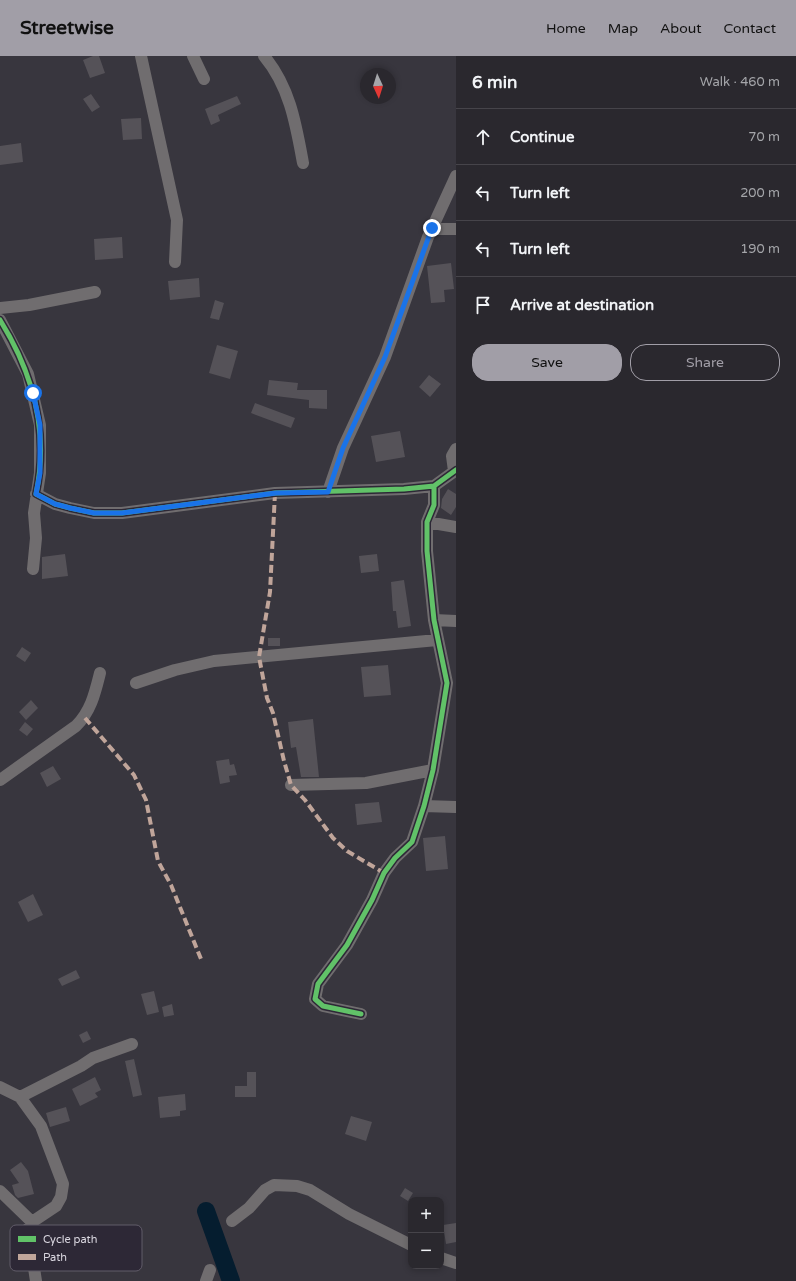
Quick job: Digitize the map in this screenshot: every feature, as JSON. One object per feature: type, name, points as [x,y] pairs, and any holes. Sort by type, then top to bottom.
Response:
[{"type":"street","points":[[141,56],[177,220],[175,262]]},
{"type":"street","points":[[193,56],[204,79]]},
{"type":"street","points":[[264,56],[276,72],[286,91],[296,126],[303,163]]},
{"type":"street","points":[[328,492],[345,442],[385,357],[432,228],[456,176]]},
{"type":"street","points":[[432,228],[456,229]]},
{"type":"street","points":[[0,308],[29,305],[95,292]]},
{"type":"street","points":[[0,320],[28,374],[40,425],[40,473],[34,513],[36,538],[33,569]]},
{"type":"street","points":[[36,494],[55,504],[70,508],[94,513],[122,513],[276,493],[404,489],[434,486],[455,471],[452,456],[456,449]]},
{"type":"street","points":[[361,1014],[323,1006],[315,999],[318,984],[347,945],[372,900],[384,873],[395,858],[410,845],[424,806],[433,770],[447,683],[437,640],[427,551],[427,522],[434,504],[434,486]]},
{"type":"street","points":[[427,522],[456,527]]},
{"type":"street","points":[[434,620],[456,621]]},
{"type":"street","points":[[136,683],[176,670],[214,661],[437,640]]},
{"type":"street","points":[[0,780],[76,726],[84,718],[90,707],[100,673]]},
{"type":"street","points":[[291,785],[366,783],[433,770]]},
{"type":"street","points":[[424,806],[456,807]]},
{"type":"street","points":[[20,1097],[81,1066],[93,1058],[132,1044]]},
{"type":"street","points":[[0,1087],[20,1097],[41,1126],[63,1184],[61,1197],[56,1206],[32,1222],[30,1225]]},
{"type":"street","points":[[232,1221],[249,1208],[265,1190],[274,1185],[297,1186],[310,1190],[349,1214],[408,1244]]},
{"type":"street","points":[[0,1191],[32,1222]]},
{"type":"street","points":[[444,1259],[456,1263]]},
{"type":"street","points":[[34,1271],[36,1281]]},
{"type":"building","points":[[93,56],[99,56],[105,73],[90,78],[83,60]]},
{"type":"building","points":[[91,94],[100,107],[92,112],[83,99]]},
{"type":"building","points":[[237,96],[241,104],[218,115],[220,121],[211,125],[205,109]]},
{"type":"building","points":[[141,118],[142,139],[123,140],[121,119]]},
{"type":"building","points":[[21,143],[23,162],[0,165],[0,146]]},
{"type":"building","points":[[122,237],[123,258],[95,260],[94,239]]},
{"type":"building","points":[[451,263],[454,289],[444,290],[445,302],[431,303],[427,266]]},
{"type":"building","points":[[199,278],[200,297],[170,300],[168,281]]},
{"type":"building","points":[[215,300],[224,303],[219,320],[210,318]]},
{"type":"building","points":[[217,345],[238,351],[230,379],[209,373]]},
{"type":"building","points":[[429,375],[441,384],[430,397],[419,387]]},
{"type":"building","points":[[269,380],[298,383],[297,390],[327,390],[327,409],[309,408],[309,400],[267,395]]},
{"type":"building","points":[[255,403],[295,418],[291,428],[251,413]]},
{"type":"building","points":[[400,431],[405,457],[376,462],[371,436]]},
{"type":"building","points":[[448,489],[456,494],[456,507],[451,515],[441,508],[442,499]]},
{"type":"building","points":[[65,554],[68,576],[42,579],[42,557]]},
{"type":"building","points":[[377,554],[379,571],[361,573],[359,556]]},
{"type":"building","points":[[404,580],[411,626],[398,628],[396,611],[393,611],[391,582]]},
{"type":"building","points":[[268,638],[280,638],[280,646],[268,646]]},
{"type":"building","points":[[22,647],[31,653],[25,662],[16,656]]},
{"type":"building","points":[[388,665],[391,695],[364,697],[361,667]]},
{"type":"building","points":[[31,700],[38,708],[26,720],[19,712]]},
{"type":"building","points":[[313,719],[319,777],[301,777],[296,747],[291,748],[288,722]]},
{"type":"building","points":[[25,722],[33,729],[27,736],[19,730]]},
{"type":"building","points":[[229,759],[230,765],[234,764],[237,775],[229,776],[230,782],[220,784],[216,761]]},
{"type":"building","points":[[53,766],[61,779],[47,787],[40,773]]},
{"type":"building","points":[[379,802],[382,822],[357,825],[355,804]]},
{"type":"building","points":[[445,836],[448,869],[426,871],[423,838]]},
{"type":"building","points":[[33,894],[43,915],[28,922],[18,902]]},
{"type":"building","points":[[76,970],[80,978],[62,986],[58,979]]},
{"type":"building","points":[[154,991],[159,1012],[147,1015],[141,994]]},
{"type":"building","points":[[172,1004],[174,1015],[164,1017],[162,1007]]},
{"type":"building","points":[[87,1031],[91,1039],[83,1043],[79,1035]]},
{"type":"building","points":[[134,1059],[142,1095],[133,1097],[125,1061]]},
{"type":"building","points":[[247,1072],[256,1072],[256,1097],[235,1097],[235,1086],[247,1086]]},
{"type":"building","points":[[95,1077],[101,1090],[95,1093],[98,1097],[80,1106],[72,1089]]},
{"type":"building","points":[[185,1094],[186,1110],[180,1111],[180,1116],[160,1118],[158,1097]]},
{"type":"building","points":[[66,1107],[70,1121],[50,1127],[46,1113]]},
{"type":"building","points":[[351,1116],[372,1122],[366,1141],[345,1134]]},
{"type":"building","points":[[21,1162],[28,1171],[34,1194],[18,1198],[15,1195],[12,1185],[19,1183],[10,1170]]},
{"type":"building","points":[[405,1188],[413,1193],[410,1197],[408,1197],[408,1201],[400,1196]]},
{"type":"building","points":[[456,1223],[456,1242],[446,1244],[444,1225]]},
{"type":"waterway","points":[[206,1211],[231,1281]]},
{"type":"marked path","points":[[275,493],[270,592],[259,657],[267,698],[273,713],[284,761],[291,785],[305,800],[333,838],[347,851],[384,873]]},
{"type":"marked path","points":[[85,718],[134,775],[146,800],[158,861],[171,885],[201,959]]},
{"type":"cycle path","points":[[0,320],[12,340],[21,361],[35,404],[39,426],[40,448],[40,471],[36,494],[55,504],[94,513],[122,513],[275,493],[404,489],[434,486]]},
{"type":"cycle path","points":[[361,1014],[323,1006],[315,999],[318,984],[347,945],[372,900],[384,873],[395,858],[412,842],[424,806],[433,770],[447,683],[434,620],[427,551],[427,522],[434,505],[434,486],[456,470]]},
{"type":"route","points":[[33,393],[40,425],[40,473],[36,494],[55,504],[94,513],[122,513],[276,493],[328,492],[343,448],[385,357],[432,228]]}]
